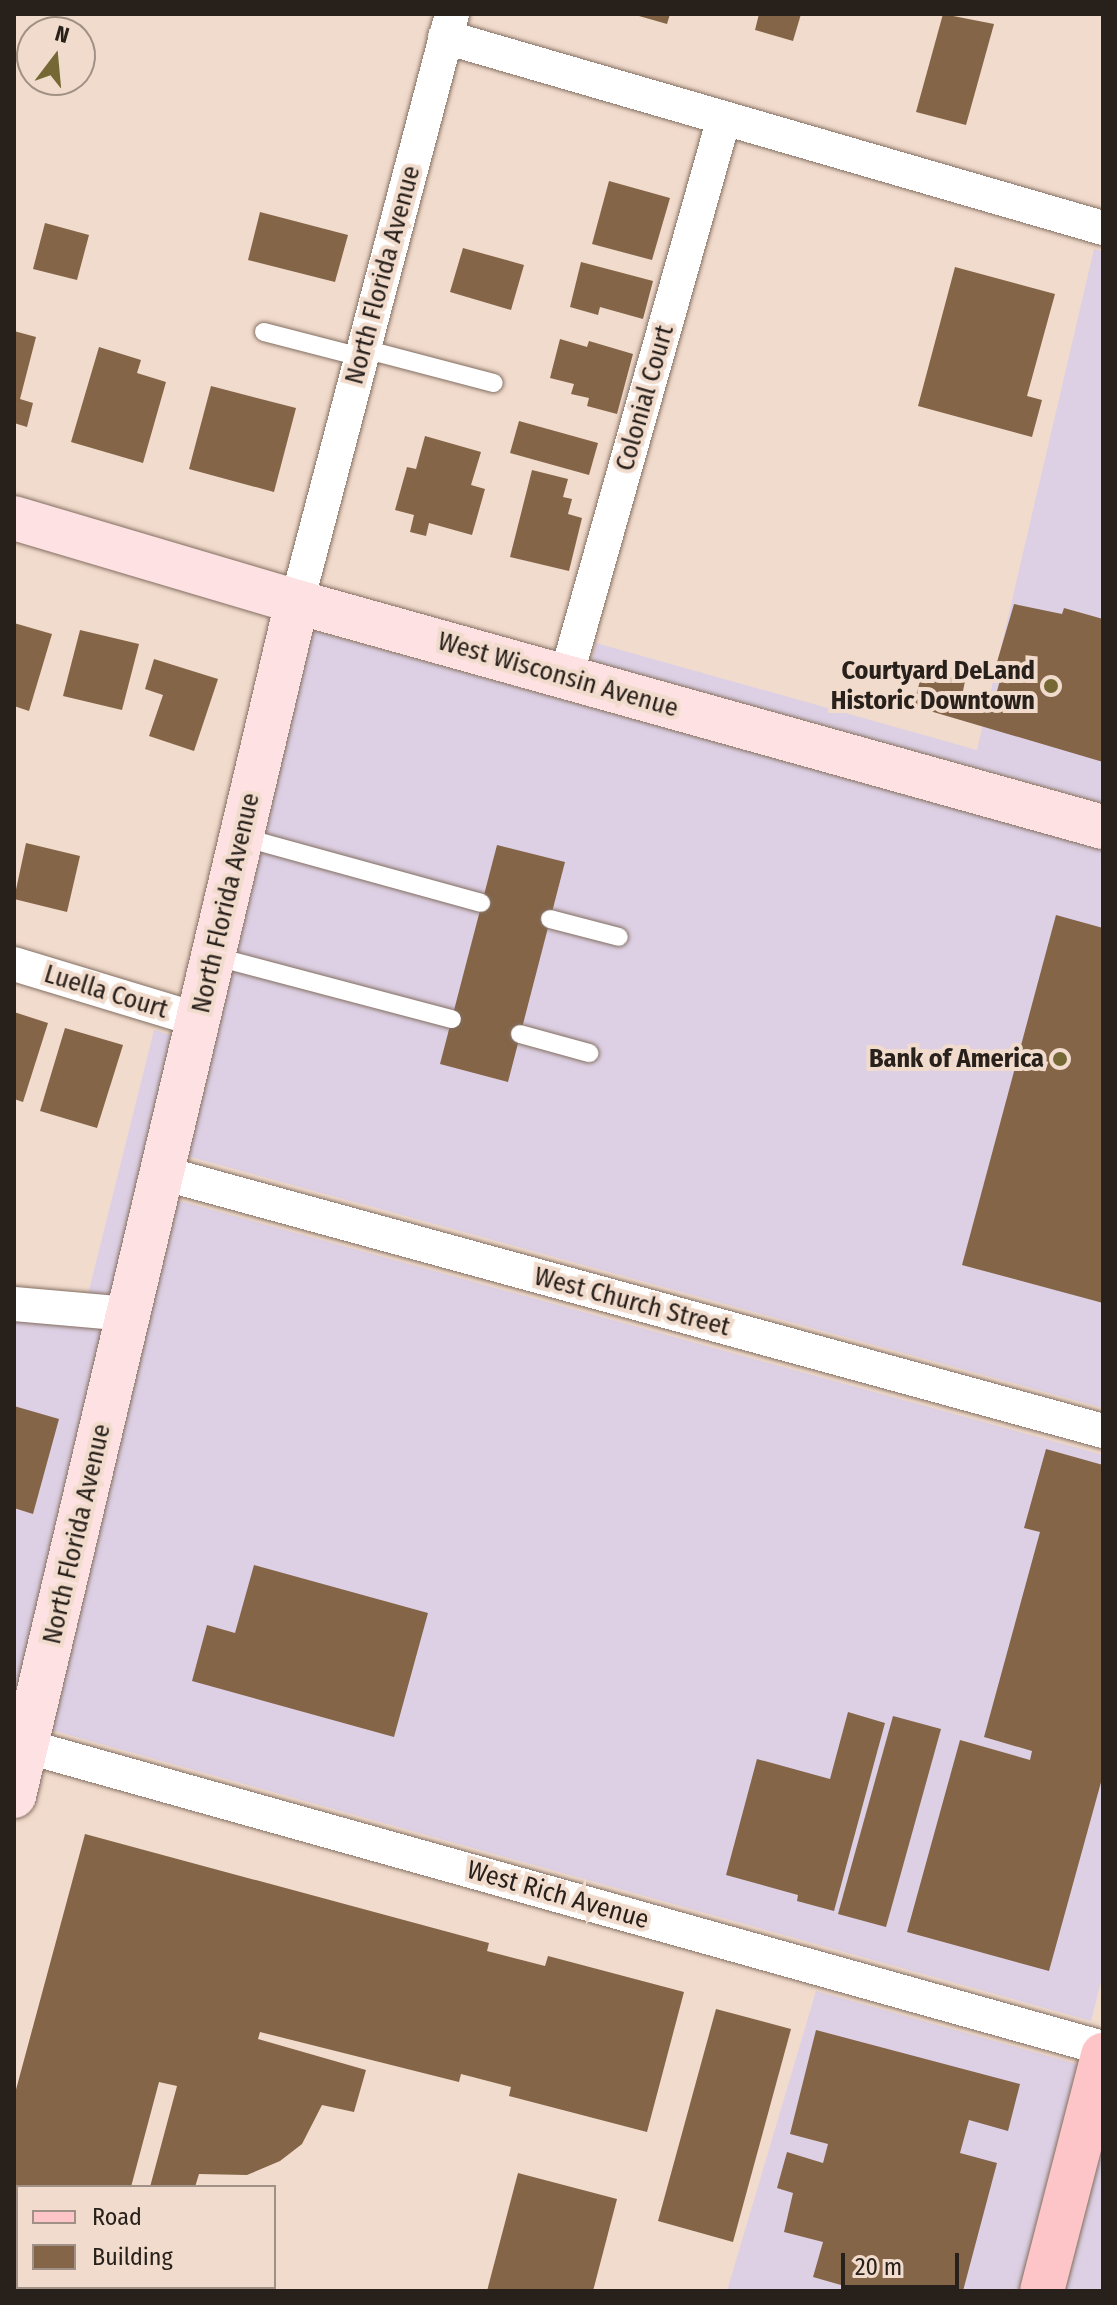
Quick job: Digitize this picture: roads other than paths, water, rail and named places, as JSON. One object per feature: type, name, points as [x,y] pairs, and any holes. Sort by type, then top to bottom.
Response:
[{"type":"main road","points":[[1042,2291],[1103,2055]]},
{"type":"street","points":[[448,26],[724,118],[1103,228]]},
{"type":"street","name":"North Florida Avenue","points":[[14,1796],[20,1745],[129,1314],[297,602],[448,26]]},
{"type":"street","name":"Colonial Court","points":[[566,677],[724,118]]},
{"type":"street","name":"West Wisconsin Avenue","points":[[14,518],[297,602],[1103,827]]},
{"type":"street","name":"Luella Court","points":[[14,964],[198,1020]]},
{"type":"street","name":"West Church Street","points":[[162,1173],[1103,1431]]},
{"type":"street","points":[[14,1304],[129,1314]]},
{"type":"street","name":"West Rich Avenue","points":[[20,1745],[1103,2048]]},
{"type":"lane","points":[[264,332],[494,383]]},
{"type":"lane","points":[[242,837],[481,903]]},
{"type":"lane","points":[[550,919],[619,937]]},
{"type":"lane","points":[[213,956],[452,1019]]},
{"type":"lane","points":[[520,1034],[589,1053]]},
{"type":"place","name":"Courtyard DeLand Historic Downtown","points":[[1051,686]]},
{"type":"place","name":"Bank of America","points":[[1060,1059]]}]
